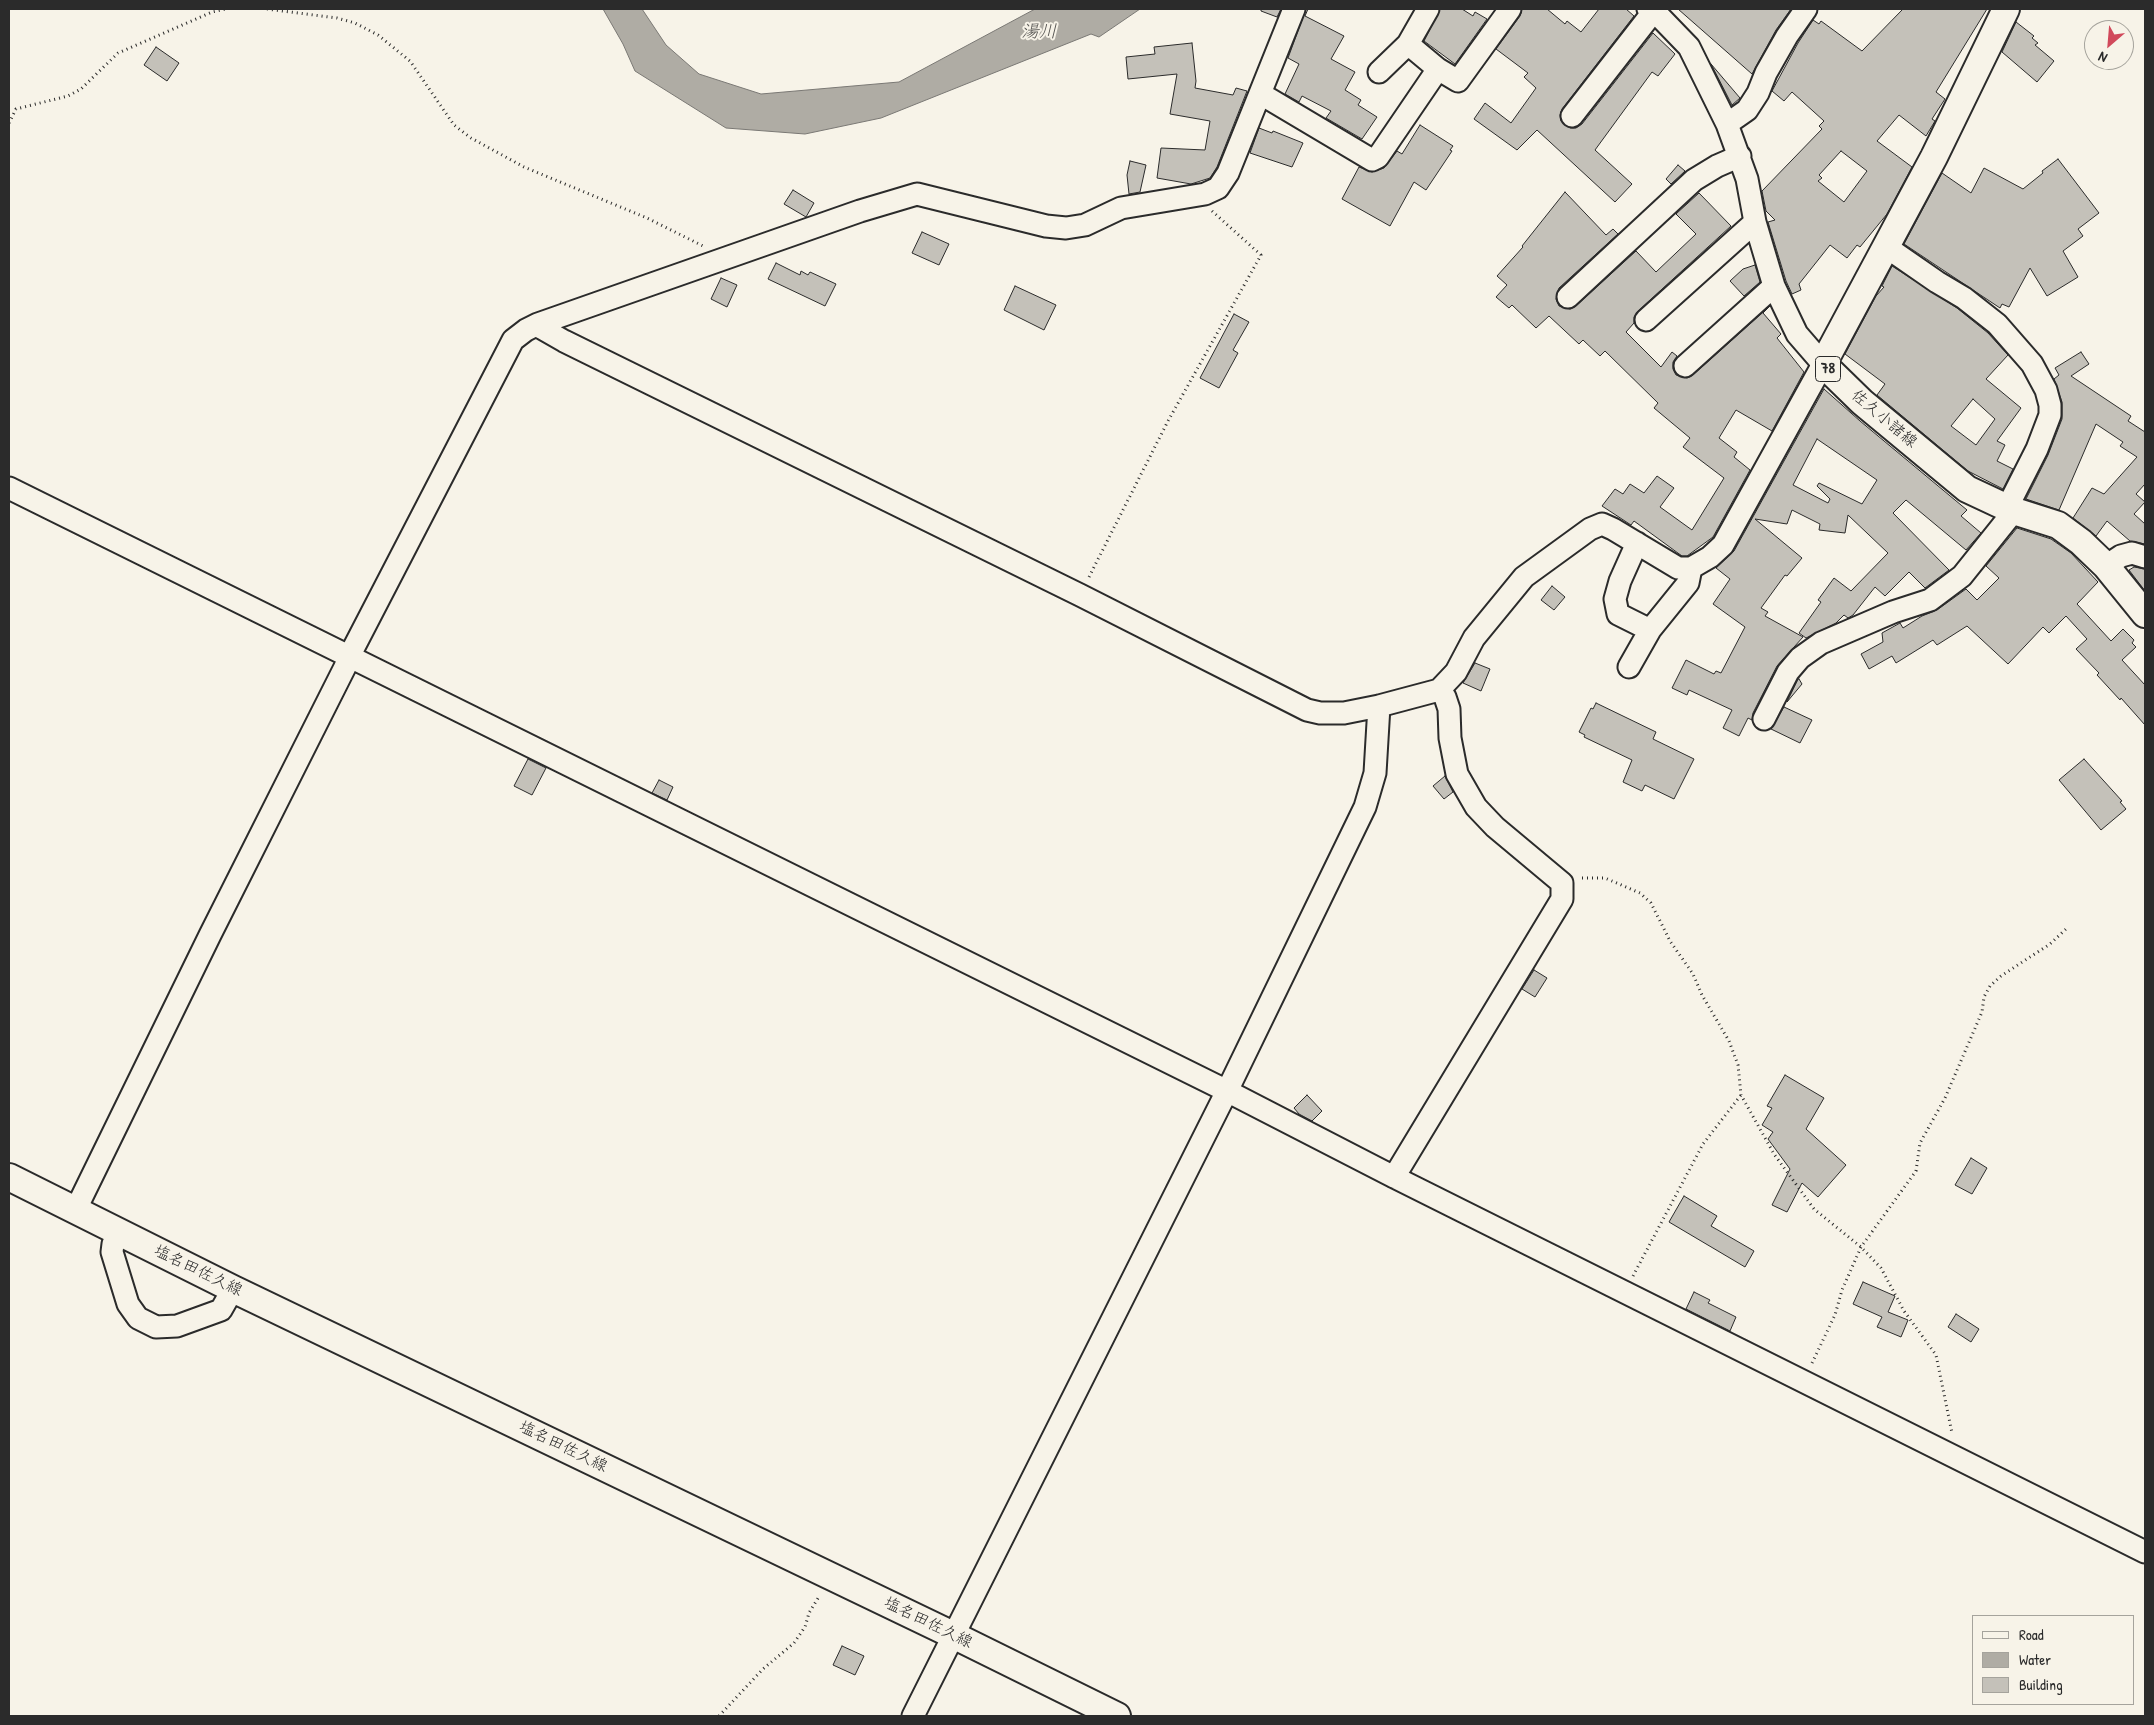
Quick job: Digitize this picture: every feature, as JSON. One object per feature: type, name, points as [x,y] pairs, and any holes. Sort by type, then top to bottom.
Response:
[{"type":"main road","name":"78","points":[[1822,364],[1942,140],[2006,9]]},
{"type":"main road","name":"佐久小諸線","points":[[1822,364],[1862,402],[1967,489],[2010,510],[2058,525],[2081,542],[2106,566],[2145,614]]},
{"type":"main road","name":"塩名田佐久線","points":[[9,1177],[233,1289],[953,1635],[1117,1716]]},
{"type":"street","points":[[75,1211],[210,935],[349,658],[513,340],[538,324],[860,211],[917,194],[933,196],[1046,226],[1066,228],[1085,225],[1121,208],[1205,194],[1218,188],[1228,173],[1294,9]]},
{"type":"street","points":[[1379,72],[1408,44],[1428,9]]},
{"type":"street","points":[[1408,44],[1438,69],[1458,81],[1510,9]]},
{"type":"street","points":[[1727,124],[1747,110],[1758,93],[1766,73],[1787,36],[1806,9]]},
{"type":"street","points":[[538,324],[543,330],[564,341],[1080,595],[1306,710],[1331,714],[1379,706],[1438,690],[1456,672],[1474,638],[1524,577],[1590,529],[1602,524],[1678,568],[1691,568],[1710,557],[1723,545],[1822,364],[1796,334],[1774,286],[1755,222],[1747,179],[1727,124],[1689,47],[1658,12],[1572,116]]},
{"type":"street","points":[[1261,94],[1372,160],[1378,157],[1438,69]]},
{"type":"street","points":[[1568,297],[1694,180],[1717,166],[1740,156]]},
{"type":"street","points":[[1646,320],[1755,222]]},
{"type":"street","points":[[1764,719],[1788,672],[1800,658],[1821,643],[1893,612],[1930,600],[1962,576],[2010,510],[2038,449],[2050,415],[2050,405],[2046,390],[2032,364],[1997,324],[1964,298],[1885,246]]},
{"type":"street","points":[[1685,366],[1774,286]]},
{"type":"street","points":[[9,488],[349,658],[1227,1091],[1394,1177],[2145,1552]]},
{"type":"street","points":[[1637,543],[1620,581],[1615,599],[1618,614],[1650,630]]},
{"type":"street","points":[[2106,566],[2121,556],[2132,553],[2145,557]]},
{"type":"street","points":[[1629,667],[1650,630],[1688,583],[1691,568]]},
{"type":"street","points":[[1394,1177],[1562,899],[1562,883],[1495,827],[1476,807],[1457,774],[1450,738],[1449,709],[1445,697],[1438,690]]},
{"type":"street","points":[[914,1716],[1227,1091],[1365,807],[1375,772],[1379,706]]},
{"type":"street","points":[[119,1232],[113,1244],[112,1252],[128,1304],[138,1318],[156,1327],[177,1326],[221,1310],[233,1289]]},
{"type":"path","points":[[9,123],[16,109],[68,96],[81,89],[118,54],[212,12],[226,9]]},
{"type":"path","points":[[267,9],[337,18],[355,23],[378,35],[410,61],[454,125],[471,138],[524,167],[647,218],[726,257]]},
{"type":"path","points":[[1080,595],[1168,421],[1261,255],[1208,208],[1205,194]]},
{"type":"path","points":[[1562,883],[1583,878],[1605,878],[1640,893],[1651,903],[1670,941],[1693,974],[1702,995],[1729,1041],[1738,1065],[1741,1095],[1774,1154],[1814,1209],[1861,1247],[1880,1268],[1904,1311],[1936,1355],[1957,1459]]},
{"type":"path","points":[[1803,1382],[1835,1315],[1842,1290],[1861,1247],[1916,1171],[1920,1143],[1945,1098],[1982,1012],[1984,997],[1990,986],[2001,976],[2050,944],[2066,930]]},
{"type":"path","points":[[1625,1292],[1703,1144],[1741,1095]]},
{"type":"path","points":[[719,1716],[763,1669],[794,1643],[804,1627],[809,1613],[824,1590]]},
{"type":"water","name":"湯川","points":[[603,9],[642,9],[666,45],[699,74],[761,94],[899,82],[1035,9],[1140,9],[1099,37],[1091,34],[881,118],[805,134],[726,128],[635,71],[623,44]]},
{"type":"building","points":[[1261,9],[1281,9],[1277,17],[1261,11]]},
{"type":"building","points":[[1306,9],[1308,9],[1305,16],[1344,36],[1331,59],[1355,72],[1345,90],[1361,100],[1358,105],[1377,117],[1362,139],[1326,118],[1331,111],[1302,96],[1299,102],[1285,94],[1299,64],[1288,58]]},
{"type":"building","points":[[1440,9],[1462,9],[1473,16],[1475,12],[1487,19],[1455,64],[1424,41]]},
{"type":"building","points":[[1522,9],[1547,9],[1565,24],[1567,21],[1581,32],[1599,9],[1626,9],[1634,16],[1562,109],[1561,121],[1570,128],[1576,128],[1582,124],[1653,33],[1675,54],[1658,76],[1652,72],[1595,150],[1632,184],[1615,202],[1537,130],[1517,150],[1474,119],[1485,103],[1511,123],[1536,88],[1524,77],[1528,73],[1496,49],[1520,16]]},
{"type":"building","points":[[1678,9],[1791,9],[1776,30],[1752,74]]},
{"type":"building","points":[[1903,9],[1987,9],[1936,92],[1945,99],[1932,119],[1935,121],[1926,136],[1899,115],[1877,141],[1912,167],[1887,214],[1860,247],[1857,245],[1847,258],[1830,245],[1799,284],[1801,290],[1792,294],[1786,281],[1768,222],[1775,220],[1766,211],[1762,191],[1822,129],[1819,126],[1824,121],[1792,92],[1784,101],[1772,91],[1813,20],[1819,24],[1821,21],[1862,51]],"holes":[[[1841,151],[1867,171],[1844,202],[1818,181],[1822,178],[1819,175]]]},
{"type":"building","points":[[2016,22],[2034,36],[2032,38],[2038,43],[2035,45],[2054,61],[2037,82],[2002,52]]},
{"type":"building","points":[[1192,43],[1195,88],[1233,95],[1236,88],[1247,91],[1217,167],[1210,178],[1191,184],[1157,178],[1161,148],[1205,150],[1210,121],[1170,114],[1177,74],[1128,79],[1126,57],[1155,54],[1154,47]]},
{"type":"building","points":[[156,47],[179,63],[167,81],[144,65]]},
{"type":"building","points":[[1711,64],[1740,98],[1732,105]]},
{"type":"building","points":[[1420,125],[1453,146],[1450,150],[1452,151],[1426,190],[1414,182],[1390,226],[1342,199],[1359,167],[1372,172],[1384,168],[1397,151],[1402,154]]},
{"type":"building","points":[[1259,128],[1272,133],[1273,131],[1303,143],[1292,167],[1250,153]]},
{"type":"building","points":[[2058,159],[2099,213],[2078,229],[2083,236],[2063,251],[2078,277],[2047,296],[2030,268],[2009,307],[2002,304],[2000,308],[1904,244],[1942,173],[1971,193],[1984,168],[2023,189]]},
{"type":"building","points":[[1130,161],[1146,165],[1140,192],[1129,194],[1127,175]]},
{"type":"building","points":[[1678,165],[1685,171],[1671,184],[1666,179]]},
{"type":"building","points":[[793,190],[814,203],[806,217],[784,204]]},
{"type":"building","points":[[1565,192],[1606,235],[1613,229],[1618,234],[1559,288],[1556,299],[1559,306],[1570,309],[1576,306],[1636,251],[1656,272],[1696,234],[1676,214],[1699,193],[1731,226],[1638,311],[1634,317],[1634,323],[1626,332],[1661,367],[1672,352],[1677,356],[1673,362],[1673,369],[1676,375],[1687,378],[1693,375],[1770,306],[1763,313],[1781,334],[1777,338],[1804,372],[1772,431],[1736,410],[1719,438],[1737,452],[1734,457],[1750,470],[1713,537],[1687,556],[1682,556],[1634,521],[1631,525],[1602,506],[1615,489],[1623,494],[1630,484],[1644,493],[1657,476],[1674,488],[1660,507],[1692,530],[1724,478],[1683,447],[1690,438],[1654,408],[1658,403],[1605,351],[1600,356],[1583,340],[1579,344],[1549,316],[1536,328],[1512,305],[1509,308],[1496,297],[1507,285],[1497,276],[1523,247]]},
{"type":"building","points":[[922,232],[949,244],[939,265],[912,253]]},
{"type":"building","points":[[776,263],[800,275],[801,271],[808,275],[810,272],[836,284],[825,306],[768,279]]},
{"type":"building","points":[[1755,265],[1760,282],[1744,296],[1730,281],[1743,269]]},
{"type":"building","points":[[1892,266],[1957,308],[1988,333],[2008,355],[1986,379],[2021,408],[1997,441],[2005,445],[1997,461],[2013,469],[2003,489],[1968,471],[1877,395],[1885,384],[1845,354],[1876,296],[1884,287],[1882,286]],"holes":[[[1973,399],[1995,419],[1976,445],[1951,426]]]},
{"type":"building","points":[[721,278],[737,285],[727,307],[711,299]]},
{"type":"building","points":[[1015,286],[1056,305],[1044,330],[1004,310]]},
{"type":"building","points":[[1234,314],[1249,322],[1233,350],[1238,353],[1219,388],[1200,378]]},
{"type":"building","points":[[2081,352],[2089,364],[2071,376],[2131,416],[2128,421],[2145,432],[2145,484],[2136,494],[2145,502],[2134,514],[2145,524],[2145,544],[2130,541],[2107,521],[2096,536],[2073,518],[2092,488],[2104,494],[2137,457],[2120,446],[2123,442],[2096,424],[2059,510],[2026,499],[2048,455],[2062,419],[2062,402],[2054,379],[2059,375],[2055,368]]},
{"type":"building","points":[[1824,389],[1967,510],[1961,516],[1981,533],[1966,550],[1906,500],[1893,513],[1949,570],[1925,588],[1909,572],[1885,596],[1875,587],[1853,615],[1848,618],[1844,615],[1836,623],[1806,638],[1799,633],[1821,602],[1818,600],[1834,578],[1851,591],[1888,553],[1848,515],[1845,533],[1819,530],[1820,524],[1792,510],[1787,524],[1755,519],[1802,558],[1787,576],[1785,575],[1761,608],[1768,612],[1765,616],[1803,637],[1777,666],[1753,713],[1752,720],[1748,718],[1739,736],[1723,728],[1732,710],[1689,690],[1687,695],[1672,688],[1686,660],[1714,674],[1716,671],[1721,673],[1745,627],[1713,604],[1730,579],[1716,568],[1734,551]],"holes":[[[1817,439],[1877,480],[1862,504],[1819,483],[1817,486],[1830,499],[1828,503],[1793,485]]]},
{"type":"building","points":[[2017,528],[2051,539],[2071,553],[2098,582],[2077,604],[2111,641],[2123,629],[2134,640],[2132,643],[2136,647],[2122,660],[2145,685],[2145,725],[2097,675],[2099,673],[2076,649],[2087,639],[2066,616],[2049,633],[2043,627],[2008,664],[1967,626],[1937,645],[1933,640],[1896,663],[1892,656],[1869,669],[1861,654],[1883,642],[1882,633],[1900,623],[1903,628],[1922,616],[1937,610],[1966,589],[1977,600],[1999,578],[1986,566]]},
{"type":"building","points":[[2134,567],[2145,569],[2145,591],[2129,570]]},
{"type":"building","points":[[1552,586],[1565,597],[1554,610],[1541,600]]},
{"type":"building","points":[[1475,663],[1490,669],[1481,691],[1463,683]]},
{"type":"building","points":[[1798,679],[1802,684],[1787,702]]},
{"type":"building","points":[[1596,703],[1656,732],[1653,739],[1694,759],[1674,799],[1645,785],[1642,791],[1623,782],[1632,760],[1584,737],[1585,735],[1579,732],[1591,708],[1593,709]]},
{"type":"building","points":[[1784,707],[1812,720],[1800,743],[1771,729]]},
{"type":"building","points":[[528,759],[546,768],[532,795],[514,786]]},
{"type":"building","points":[[2084,759],[2122,801],[2120,802],[2126,809],[2101,830],[2059,780]]},
{"type":"building","points":[[1445,776],[1453,792],[1444,799],[1433,786]]},
{"type":"building","points":[[659,780],[673,787],[667,800],[652,793]]},
{"type":"building","points":[[1534,970],[1547,978],[1535,997],[1522,989]]},
{"type":"building","points":[[1785,1075],[1824,1098],[1806,1129],[1846,1165],[1818,1197],[1802,1183],[1787,1212],[1772,1205],[1790,1169],[1768,1139],[1773,1132],[1762,1125],[1772,1108],[1767,1106]]},
{"type":"building","points":[[1307,1095],[1322,1111],[1312,1121],[1299,1114],[1294,1108]]},
{"type":"building","points":[[1971,1158],[1987,1168],[1972,1194],[1955,1185]]},
{"type":"building","points":[[1684,1196],[1717,1216],[1711,1226],[1754,1251],[1745,1267],[1669,1222]]},
{"type":"building","points":[[1863,1282],[1895,1296],[1888,1312],[1908,1320],[1901,1337],[1877,1327],[1882,1317],[1853,1304]]},
{"type":"building","points":[[1694,1292],[1710,1300],[1708,1303],[1736,1317],[1730,1331],[1686,1309]]},
{"type":"building","points":[[1956,1314],[1979,1329],[1971,1342],[1948,1327]]},
{"type":"building","points":[[842,1646],[864,1656],[855,1675],[833,1665]]}]
